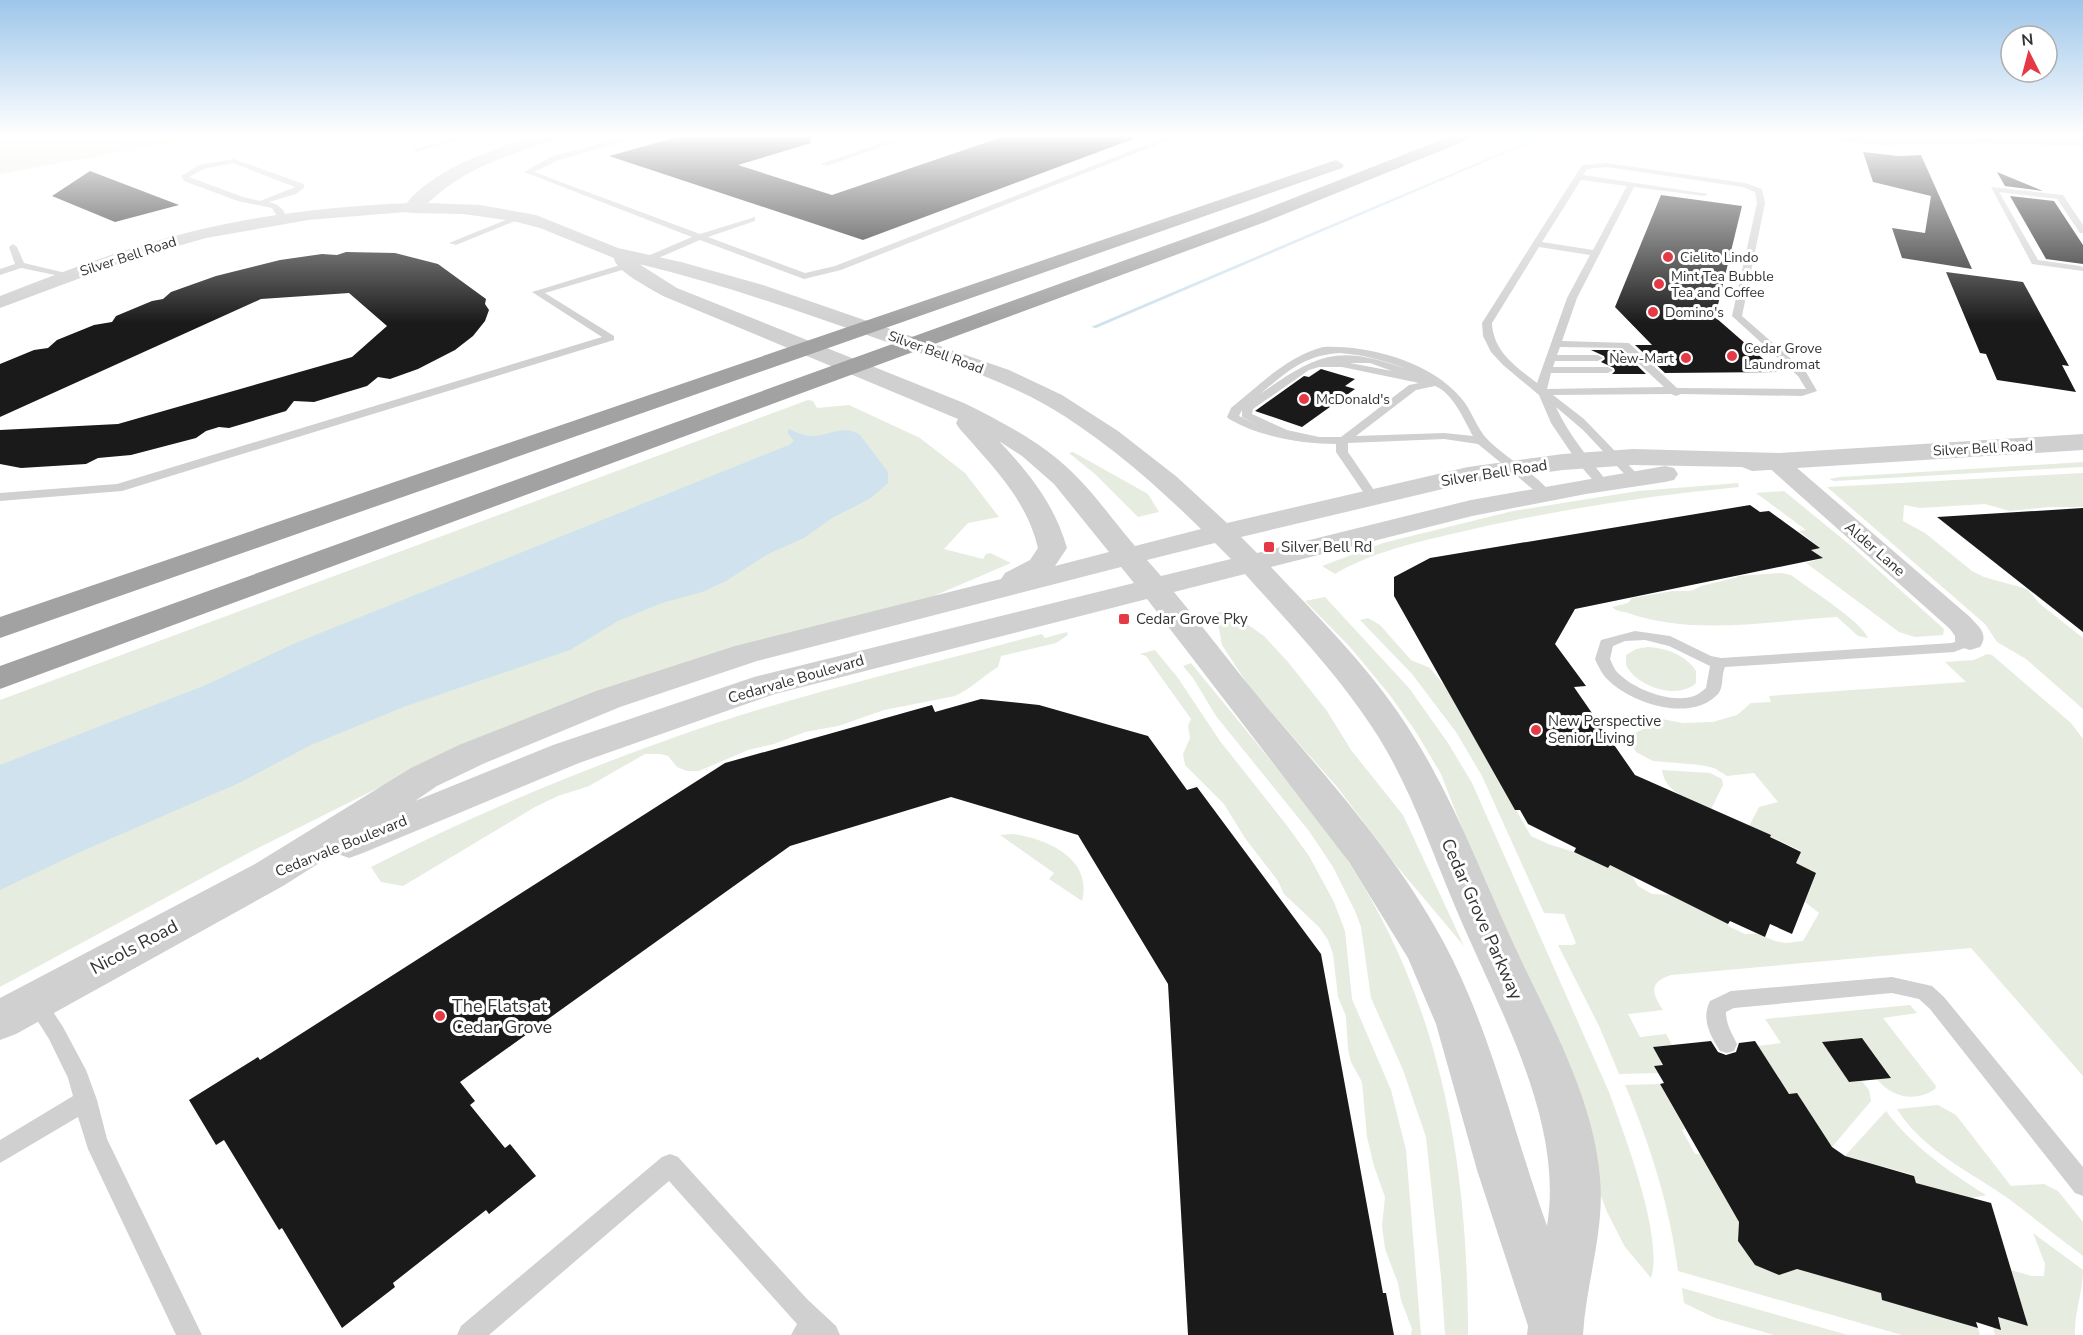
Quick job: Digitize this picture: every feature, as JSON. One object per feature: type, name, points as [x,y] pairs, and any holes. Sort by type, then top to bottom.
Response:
[{"type":"highway","points":[[0,628],[1239,198]]},
{"type":"highway","points":[[0,678],[1308,198]]},
{"type":"street","points":[[412,208],[423,198]]},
{"type":"street","name":"Silver Bell Road","points":[[0,302],[70,275],[170,242],[283,219],[350,211],[412,208],[469,210],[521,217],[560,229],[637,262],[718,276],[917,343],[1040,392],[1077,414],[1133,453],[1189,501],[1252,565]]},
{"type":"street","name":"Silver Bell Road","points":[[637,262],[670,292],[855,365],[996,428],[1031,451],[1064,478],[1155,588],[1471,508],[1602,483],[1774,460],[2083,442]]},
{"type":"street","points":[[955,408],[1023,484],[1044,515],[1053,548],[1040,566],[980,594]]},
{"type":"street","name":"Silver Bell Road","points":[[1128,556],[1372,496],[1468,475],[1514,468],[1616,458],[1774,460]]},
{"type":"street","name":"Alder Lane","points":[[1774,460],[1959,623],[1970,634],[1970,641]]},
{"type":"street","name":"Cedarvale Boulevard","points":[[269,876],[424,777],[472,754],[608,699],[746,653],[1128,556]]},
{"type":"street","name":"Cedar Grove Parkway","points":[[1252,565],[1349,672],[1386,721],[1420,780],[1536,1042],[1567,1131],[1575,1170],[1578,1207],[1566,1332]]},
{"type":"street","name":"Cedarvale Boulevard","points":[[269,876],[566,754],[766,685],[1155,588]]},
{"type":"street","name":"Cedar Grove Parkway","points":[[1155,588],[1206,657],[1322,797],[1363,851],[1427,952],[1459,1024],[1502,1170],[1566,1332]]},
{"type":"street","name":"Nicols Road","points":[[17,1010],[269,876]]},
{"type":"lane","points":[[239,198],[277,208],[283,219]]},
{"type":"lane","points":[[260,203],[274,198]]},
{"type":"lane","points":[[597,198],[804,276],[838,268],[1016,198]]},
{"type":"lane","points":[[1565,198],[1486,328],[1490,341],[1512,368],[1575,416],[1635,478]]},
{"type":"lane","points":[[1602,483],[1582,460],[1557,423],[1543,392],[1542,383],[1572,298],[1624,198]]},
{"type":"lane","points":[[1543,392],[1621,390],[1676,393],[1802,393],[1812,391],[1808,381],[1797,370],[1737,316],[1760,198]]},
{"type":"lane","points":[[1999,198],[2035,262],[2082,271]]},
{"type":"lane","points":[[2061,198],[2083,231]]},
{"type":"lane","points":[[453,243],[521,217]]},
{"type":"lane","points":[[0,496],[118,488],[610,338],[537,292],[637,262],[752,219]]},
{"type":"lane","points":[[1536,244],[1595,253]]},
{"type":"lane","points":[[13,247],[20,265]]},
{"type":"lane","points":[[0,272],[20,265],[70,275]]},
{"type":"lane","points":[[1555,344],[1625,345],[1647,370],[1676,393]]},
{"type":"lane","points":[[1436,383],[1413,387],[1342,441],[1314,441],[1272,433],[1240,423],[1233,417],[1233,414],[1302,357],[1316,352],[1345,351],[1378,354],[1418,370],[1450,391],[1482,441],[1545,493]]},
{"type":"lane","points":[[1551,358],[1598,358]]},
{"type":"lane","points":[[1436,383],[1342,364],[1325,363],[1311,366],[1248,408],[1246,415],[1283,432],[1320,441],[1443,436],[1482,441]]},
{"type":"lane","points":[[1546,370],[1608,370]]},
{"type":"lane","points":[[1342,441],[1342,452],[1372,496]]},
{"type":"lane","points":[[1721,663],[1716,669],[1717,682],[1714,690],[1707,697],[1688,702],[1670,702],[1643,695],[1618,682],[1604,664],[1602,653],[1606,642],[1629,636],[1643,636],[1671,642],[1701,659],[1721,663],[1943,648],[1964,645],[1970,641]]},
{"type":"lane","points":[[1727,1044],[1715,1017],[1718,1007],[1731,1000],[1877,985],[1915,988],[1937,1003],[2083,1185]]},
{"type":"lane","points":[[17,1010],[56,1034],[78,1077],[96,1141],[189,1335]]},
{"type":"lane","points":[[0,1152],[86,1100]]},
{"type":"lane","points":[[470,1335],[670,1165],[816,1331]]},
{"type":"shaded area","points":[[808,400],[813,401],[817,408],[849,405],[920,438],[965,473],[999,517],[968,523],[944,549],[983,559],[986,554],[990,553],[1011,563],[929,598],[422,766],[252,851],[0,987],[0,700]]},
{"type":"shaded area","points":[[1073,452],[1148,494],[1159,512],[1138,517],[1095,474],[1069,453]]},
{"type":"shaded area","points":[[2083,462],[2083,467],[1834,481],[1829,479],[1840,477]]},
{"type":"shaded area","points":[[2083,473],[2083,507],[2050,507],[2010,511],[1985,504],[1920,508],[1904,505],[1903,521],[1925,533],[1972,571],[1984,577],[2027,589],[2040,604],[2083,638],[2083,709],[2026,659],[1997,642],[1985,624],[1827,487]]},
{"type":"shaded area","points":[[1738,483],[1739,487],[1597,505],[1491,525],[1394,549],[1349,566],[1335,574],[1322,566],[1383,543],[1513,511],[1638,491]]},
{"type":"shaded area","points":[[1784,491],[1850,545],[1944,629],[1943,635],[1915,637],[1899,632],[1806,563],[1823,558],[1811,550],[1819,547],[1799,531],[1806,530],[1756,493]]},
{"type":"shaded area","points":[[1781,573],[1791,575],[1833,605],[1855,623],[1868,638],[1858,636],[1837,617],[1758,624],[1679,624],[1653,620],[1618,611],[1612,607],[1628,603],[1632,598],[1673,591],[1691,591],[1737,576]]},
{"type":"shaded area","points":[[1325,597],[1409,688],[1448,743],[1472,783],[1616,1110],[1647,1212],[1654,1260],[1651,1278],[1625,1247],[1607,1212],[1441,774],[1416,732],[1389,694],[1350,647],[1305,601]]},
{"type":"shaded area","points":[[1227,610],[1264,636],[1288,662],[1327,711],[1351,750],[1403,815],[1464,946],[1395,864],[1338,788],[1250,688],[1222,645],[1216,613]]},
{"type":"shaded area","points":[[1368,618],[1380,625],[1411,660],[1430,668],[1446,688],[1531,836],[1608,868],[1610,865],[1632,876],[1638,886],[1652,894],[1670,895],[1745,934],[1758,934],[1786,943],[1803,941],[1819,913],[1805,902],[1816,873],[1796,863],[1801,851],[1749,826],[1759,807],[1778,802],[1754,773],[1727,776],[1714,768],[1701,765],[1653,761],[1636,752],[1626,734],[1642,730],[1651,717],[1683,723],[1713,722],[1737,715],[1751,703],[1771,702],[1769,696],[1966,682],[1945,662],[1974,660],[1987,654],[1992,655],[2071,723],[2083,739],[2083,1076],[1971,948],[1671,975],[1658,981],[1654,989],[1663,1010],[1628,1014],[1640,1037],[1666,1034],[1672,1045],[1653,1047],[1663,1065],[1654,1066],[1658,1073],[1619,1074],[1599,1026],[1558,945],[1576,943],[1564,914],[1544,913],[1482,776],[1456,732],[1412,674],[1360,620]]},
{"type":"shaded area","points":[[1067,632],[1068,635],[1056,643],[1001,656],[998,667],[955,696],[884,710],[838,726],[805,732],[774,744],[748,750],[699,771],[687,771],[677,767],[668,756],[645,754],[589,786],[558,796],[535,807],[403,886],[381,882],[371,867],[536,790],[707,726],[784,702],[1042,634],[1045,638]]},
{"type":"shaded area","points":[[1648,647],[1668,651],[1687,661],[1696,671],[1696,683],[1678,691],[1668,691],[1648,685],[1638,679],[1626,665],[1626,655],[1636,649]]},
{"type":"shaded area","points":[[1155,650],[1178,678],[1220,741],[1309,856],[1334,902],[1345,931],[1352,999],[1391,1090],[1406,1150],[1421,1335],[1411,1335],[1412,1329],[1385,1249],[1382,1226],[1385,1197],[1367,1137],[1362,1082],[1351,1062],[1346,1016],[1338,997],[1333,954],[1328,940],[1319,927],[1284,894],[1278,881],[1245,838],[1224,804],[1185,765],[1183,754],[1190,738],[1188,726],[1191,719],[1146,656],[1140,654]]},
{"type":"shaded area","points":[[1191,663],[1341,851],[1379,913],[1406,970],[1427,1028],[1443,1087],[1455,1147],[1467,1271],[1468,1335],[1445,1335],[1426,1137],[1403,1070],[1371,998],[1361,927],[1355,911],[1333,867],[1309,831],[1216,716],[1183,666]]},
{"type":"shaded area","points":[[1662,770],[1710,773],[1722,779],[1723,785],[1711,809],[1680,795],[1668,785]]},
{"type":"shaded area","points":[[1013,834],[1053,846],[1065,854],[1081,874],[1084,886],[1082,901],[1049,879],[1054,873],[1000,835]]},
{"type":"shaded area","points":[[1910,1005],[1917,1013],[1883,1018],[1936,1086],[1935,1089],[1912,1097],[1896,1094],[1877,1079],[1891,1077],[1862,1038],[1822,1042],[1849,1082],[1862,1081],[1869,1090],[1871,1101],[1832,1147],[1797,1093],[1789,1094],[1758,1046],[1781,1043],[1765,1019]]},
{"type":"shaded area","points":[[1660,1084],[1685,1129],[1682,1130],[1695,1154],[1701,1154],[1739,1222],[1738,1241],[1755,1265],[1797,1269],[1881,1293],[1883,1300],[1978,1328],[1980,1335],[1902,1335],[1678,1271],[1670,1223],[1658,1176],[1625,1085]]},
{"type":"shaded area","points":[[1938,1105],[1956,1115],[2011,1186],[2044,1184],[2058,1191],[2083,1222],[2083,1256],[2009,1199],[1933,1148],[1907,1124],[1897,1109]]},
{"type":"shaded area","points":[[1886,1111],[1907,1136],[1932,1158],[1986,1195],[1971,1198],[1916,1183],[1914,1175],[1845,1156]]},
{"type":"shaded area","points":[[2033,1233],[2083,1270],[2075,1335],[1995,1335],[1993,1327],[2001,1329],[1998,1317],[2028,1326],[2011,1270],[2032,1276],[2044,1276],[2045,1264]]},
{"type":"shaded area","points":[[1682,1288],[1848,1335],[1774,1335],[1715,1318],[1684,1303]]},
{"type":"water","points":[[789,429],[810,436],[843,430],[860,435],[888,472],[888,483],[871,498],[832,518],[804,538],[768,554],[726,581],[702,592],[662,603],[618,621],[570,650],[406,706],[311,745],[239,783],[80,852],[0,890],[0,765],[206,685],[293,644],[789,445],[794,441],[787,432]]},
{"type":"building","points":[[58,198],[161,198],[179,205],[115,222]]},
{"type":"building","points":[[737,198],[974,198],[863,240]]},
{"type":"building","points":[[1660,198],[1685,198],[1742,206],[1715,317],[1778,372],[1665,373],[1635,345],[1652,345],[1615,307]]},
{"type":"building","points":[[1931,198],[1940,198],[1972,269],[1902,258],[1892,228],[1925,233]]},
{"type":"building","points":[[2011,198],[2054,201],[2083,245],[2083,264],[2046,259]]},
{"type":"building","points":[[346,252],[395,253],[438,264],[486,299],[485,304],[489,310],[485,321],[473,336],[455,350],[418,369],[390,379],[378,377],[367,386],[314,402],[294,401],[286,411],[229,428],[219,427],[206,431],[196,438],[131,455],[98,458],[86,464],[21,468],[0,464],[0,430],[118,424],[352,357],[387,326],[349,293],[261,299],[0,417],[0,364],[34,350],[48,348],[57,340],[94,325],[112,322],[116,316],[152,301],[163,299],[171,292],[216,276],[280,260],[322,254],[337,255]]},
{"type":"building","points":[[1946,272],[2023,282],[2069,366],[2062,365],[2076,392],[1997,380],[1986,354],[1980,353]]},
{"type":"building","points":[[1591,350],[1621,350],[1646,374],[1612,374],[1615,371],[1614,368],[1601,362],[1605,359],[1604,356]]},
{"type":"building","name":"McDonald's","points":[[1321,369],[1355,379],[1345,386],[1355,389],[1302,427],[1255,411],[1304,376],[1309,377]]},
{"type":"building","name":"New Perspective Senior Living","points":[[1750,505],[1760,512],[1769,511],[1820,548],[1811,550],[1823,558],[1575,609],[1555,644],[1586,686],[1574,687],[1635,775],[1771,835],[1770,837],[1801,852],[1796,863],[1816,873],[1792,934],[1770,924],[1765,937],[1730,921],[1728,924],[1610,865],[1608,868],[1574,852],[1576,848],[1528,824],[1520,810],[1515,810],[1394,596],[1394,577],[1430,558]]},
{"type":"building","points":[[2083,508],[2083,632],[1937,517]]},
{"type":"building","name":"The Flats at Cedar Grove","points":[[981,699],[1039,705],[1148,736],[1187,790],[1197,787],[1321,954],[1383,1293],[1386,1293],[1394,1335],[1188,1335],[1168,984],[1078,835],[951,797],[790,846],[460,1082],[475,1101],[470,1105],[505,1148],[510,1144],[536,1176],[489,1214],[486,1210],[393,1283],[395,1287],[342,1328],[282,1228],[279,1230],[224,1140],[216,1145],[189,1100],[258,1057],[260,1060],[725,763],[932,705],[935,712]]},
{"type":"building","points":[[1862,1038],[1891,1078],[1849,1082],[1822,1042]]},
{"type":"building","points":[[1711,1041],[1718,1052],[1726,1055],[1736,1052],[1739,1043],[1755,1041],[1789,1094],[1797,1093],[1832,1147],[1845,1156],[1914,1176],[1916,1183],[1991,1203],[2028,1326],[1998,1317],[2001,1330],[1976,1322],[1978,1328],[1882,1300],[1881,1293],[1797,1269],[1779,1275],[1755,1265],[1738,1241],[1739,1222],[1660,1084],[1664,1083],[1654,1066],[1663,1065],[1653,1047]]},
{"type":"waterway","points":[[1094,327],[1397,198]]},
{"type":"place","name":"Cielito Lindo","points":[[1668,257]]},
{"type":"place","name":"Mint Tea Bubble Tea and Coffee","points":[[1659,284]]},
{"type":"place","name":"Domino's","points":[[1653,312]]},
{"type":"place","name":"Cedar Grove Laundromat","points":[[1732,356]]},
{"type":"place","name":"New-Mart","points":[[1686,358]]},
{"type":"place","name":"McDonald's","points":[[1304,399]]},
{"type":"place","name":"Silver Bell Rd","points":[[1269,547]]},
{"type":"place","name":"Cedar Grove Pky","points":[[1124,619]]},
{"type":"place","name":"New Perspective Senior Living","points":[[1536,730]]},
{"type":"place","name":"The Flats at Cedar Grove","points":[[440,1016]]}]
